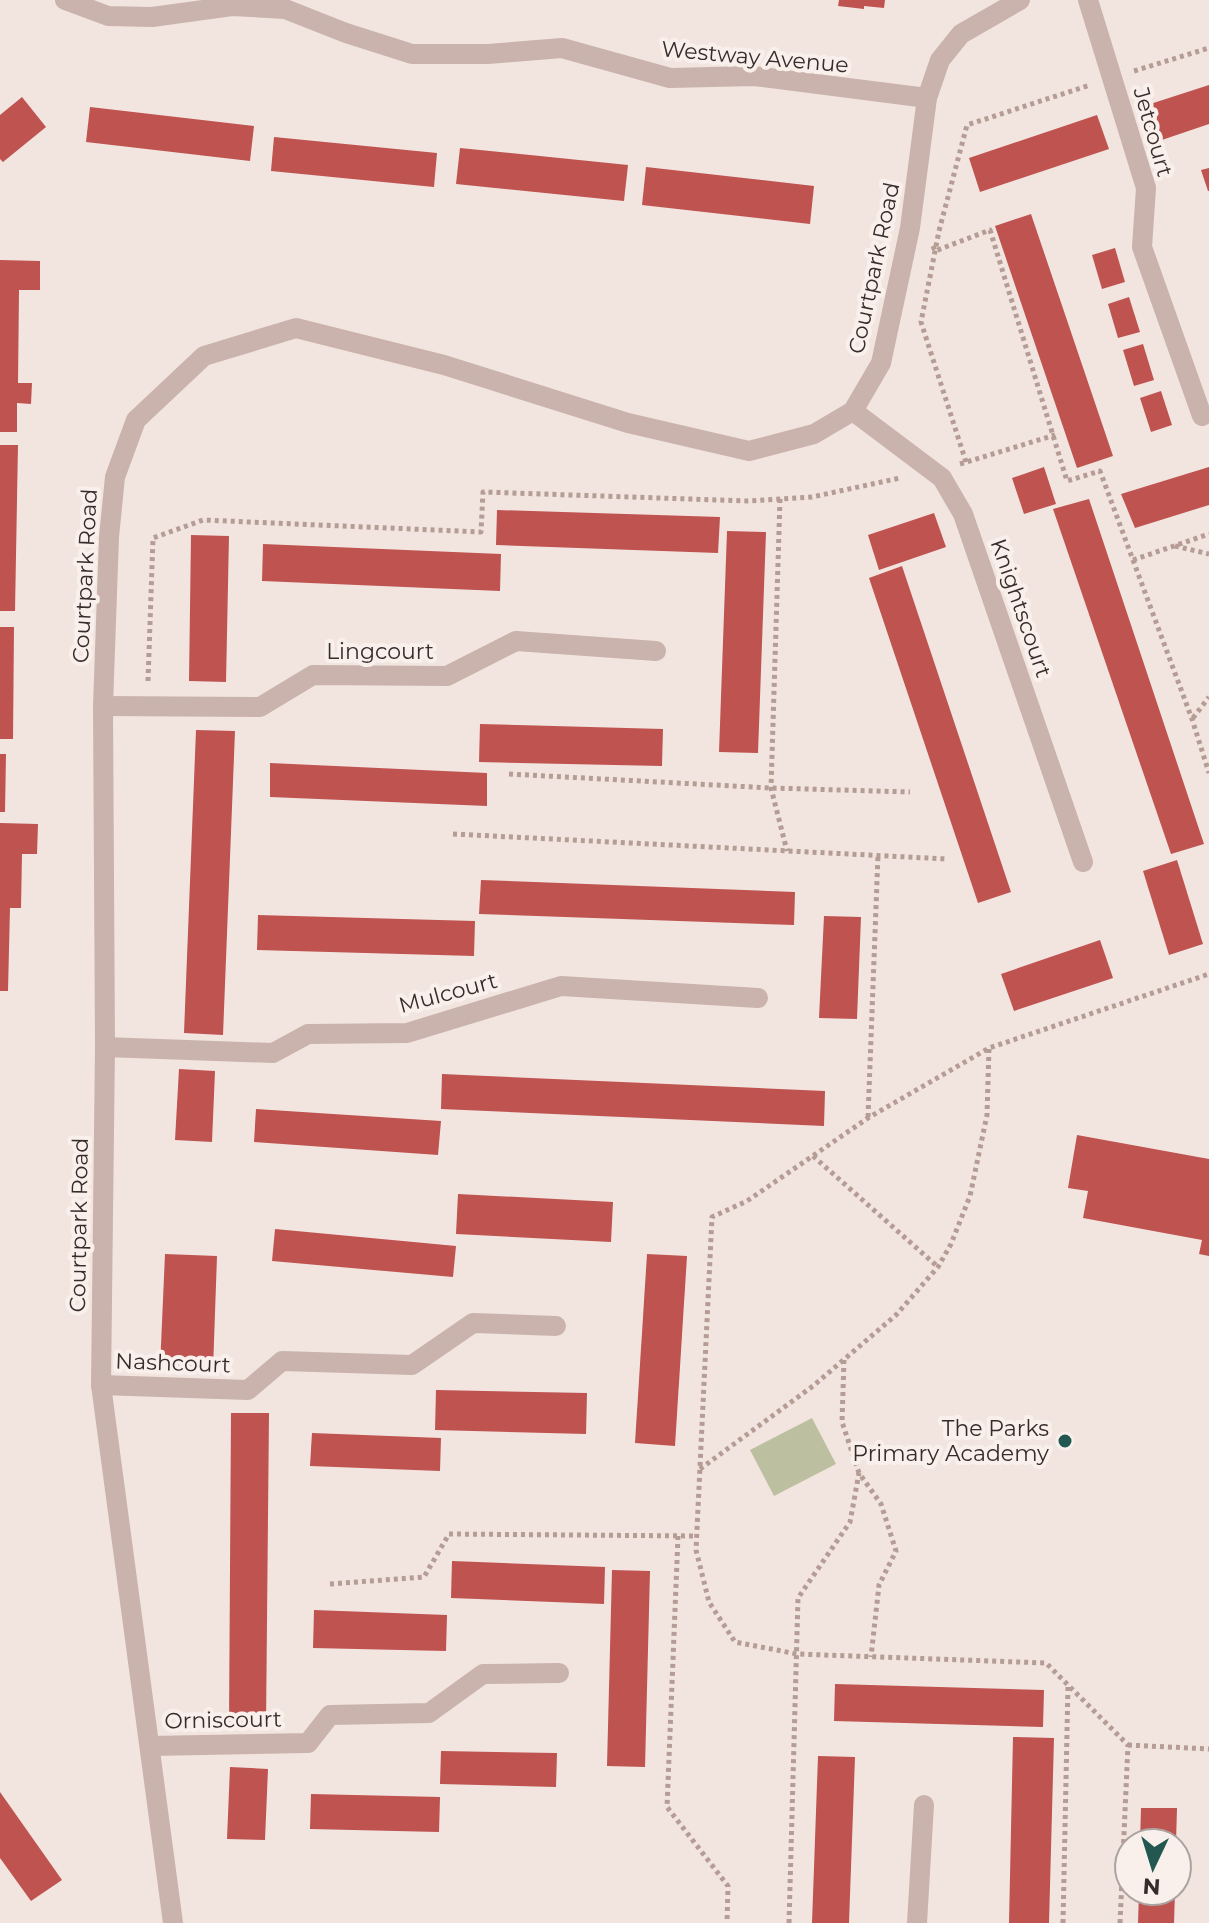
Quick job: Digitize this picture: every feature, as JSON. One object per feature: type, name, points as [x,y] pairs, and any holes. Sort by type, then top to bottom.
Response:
[{"type":"street","name":"Westway Avenue","points":[[65,0],[108,16],[152,17],[232,6],[285,9],[412,54],[488,54],[562,48],[670,78],[754,76],[927,98]]},
{"type":"street","name":"Courtpark Road","points":[[173,1923],[101,1385],[105,1047],[103,706],[109,537],[115,477],[136,420],[204,356],[296,328],[444,365],[628,423],[749,451],[814,434],[853,411],[881,363],[912,212],[927,98],[940,60],[961,34],[1020,0]]},
{"type":"street","name":"Jetcourt","points":[[1088,0],[1146,188],[1142,247],[1202,416]]},
{"type":"street","name":"Knightscourt","points":[[853,411],[942,478],[963,514],[1083,862]]},
{"type":"street","name":"Lingcourt","points":[[103,706],[260,707],[313,675],[447,676],[516,641],[656,651]]},
{"type":"street","name":"Mulcourt","points":[[105,1047],[273,1053],[308,1034],[407,1033],[561,986],[758,998]]},
{"type":"street","name":"Nashcourt","points":[[101,1385],[248,1390],[282,1361],[412,1365],[473,1323],[556,1326]]},
{"type":"street","name":"Orniscourt","points":[[150,1746],[308,1743],[330,1715],[429,1713],[483,1674],[559,1673]]},
{"type":"street","points":[[917,1923],[924,1805]]},
{"type":"path","points":[[966,462],[921,322],[935,251],[967,125],[1209,48]]},
{"type":"path","points":[[912,212],[923,221],[935,251]]},
{"type":"path","points":[[935,251],[990,230],[1067,481],[1100,471],[1209,773]]},
{"type":"path","points":[[147,706],[153,538],[203,520],[481,532],[483,492],[748,501],[812,497],[934,472],[1055,435]]},
{"type":"path","points":[[780,499],[771,788],[787,851]]},
{"type":"path","points":[[1133,560],[1209,534]]},
{"type":"path","points":[[1174,546],[1209,554]]},
{"type":"path","points":[[1192,719],[1209,697]]},
{"type":"path","points":[[509,774],[910,792]]},
{"type":"path","points":[[453,834],[947,859]]},
{"type":"path","points":[[868,1118],[878,855]]},
{"type":"path","points":[[1209,974],[989,1048],[868,1118],[747,1201],[712,1217],[696,1550],[709,1602],[735,1642],[797,1654],[1046,1663],[1128,1745],[1209,1749]]},
{"type":"path","points":[[700,1469],[813,1386],[896,1315],[938,1267],[951,1244],[970,1196],[987,1115],[989,1048]]},
{"type":"path","points":[[813,1156],[938,1267]]},
{"type":"path","points":[[844,1359],[842,1422],[859,1473],[881,1504],[896,1551],[879,1585],[871,1657]]},
{"type":"path","points":[[789,1923],[798,1598],[850,1522],[859,1473]]},
{"type":"path","points":[[330,1584],[424,1577],[449,1534],[697,1536]]},
{"type":"path","points":[[678,1536],[667,1807],[728,1886],[727,1923]]},
{"type":"path","points":[[1063,1923],[1068,1685]]},
{"type":"path","points":[[1120,1923],[1128,1745]]},
{"type":"green space","points":[[812,1418],[836,1464],[774,1496],[750,1450]]},
{"type":"building","points":[[839,0],[885,0],[884,8],[864,6],[864,9],[838,6]]},
{"type":"building","points":[[1209,85],[1209,124],[1153,143],[1141,107]]},
{"type":"building","points":[[22,97],[46,127],[3,162],[0,159],[0,115]]},
{"type":"building","points":[[90,107],[254,126],[250,161],[86,142]]},
{"type":"building","points":[[1097,115],[1109,149],[980,192],[969,158]]},
{"type":"building","points":[[274,137],[437,153],[434,187],[271,171]]},
{"type":"building","points":[[460,148],[628,165],[624,201],[456,184]]},
{"type":"building","points":[[646,167],[814,186],[810,224],[642,205]]},
{"type":"building","points":[[1209,168],[1209,191],[1208,191],[1201,170]]},
{"type":"building","points":[[1031,214],[1113,456],[1077,468],[995,226]]},
{"type":"building","points":[[1115,248],[1125,282],[1102,289],[1092,255]]},
{"type":"building","points":[[0,260],[40,261],[40,290],[19,290],[18,383],[32,383],[31,404],[17,403],[17,432],[0,432]]},
{"type":"building","points":[[1129,297],[1140,332],[1118,338],[1108,304]]},
{"type":"building","points":[[1143,344],[1154,380],[1134,386],[1123,350]]},
{"type":"building","points":[[1161,391],[1172,425],[1151,432],[1140,398]]},
{"type":"building","points":[[0,445],[18,445],[15,611],[0,611]]},
{"type":"building","points":[[1044,467],[1056,504],[1024,514],[1012,478]]},
{"type":"building","points":[[1209,467],[1209,505],[1135,528],[1121,494]]},
{"type":"building","points":[[1089,499],[1204,844],[1171,854],[1053,509]]},
{"type":"building","points":[[497,510],[720,517],[718,553],[496,545]]},
{"type":"building","points":[[934,513],[946,547],[879,570],[868,535]]},
{"type":"building","points":[[727,531],[766,532],[758,753],[719,752]]},
{"type":"building","points":[[191,535],[229,536],[226,682],[189,681]]},
{"type":"building","points":[[263,544],[501,554],[500,591],[262,581]]},
{"type":"building","points":[[902,566],[1011,892],[978,903],[869,578]]},
{"type":"building","points":[[0,627],[14,627],[13,739],[0,739]]},
{"type":"building","points":[[480,724],[663,729],[662,766],[479,762]]},
{"type":"building","points":[[196,730],[235,731],[223,1035],[184,1033]]},
{"type":"building","points":[[0,754],[6,754],[5,812],[0,812]]},
{"type":"building","points":[[270,763],[487,773],[487,806],[270,797]]},
{"type":"building","points":[[0,823],[38,824],[37,854],[22,854],[21,908],[10,908],[8,991],[0,991]]},
{"type":"building","points":[[1177,860],[1203,944],[1169,955],[1143,871]]},
{"type":"building","points":[[481,880],[795,892],[794,925],[479,914]]},
{"type":"building","points":[[258,915],[475,921],[474,956],[257,950]]},
{"type":"building","points":[[824,916],[861,917],[857,1019],[819,1018]]},
{"type":"building","points":[[1100,940],[1113,978],[1014,1011],[1001,974]]},
{"type":"building","points":[[179,1069],[215,1071],[212,1142],[175,1140]]},
{"type":"building","points":[[442,1074],[825,1091],[824,1126],[441,1109]]},
{"type":"building","points":[[256,1109],[441,1121],[438,1155],[254,1142]]},
{"type":"building","points":[[1077,1135],[1209,1159],[1209,1256],[1199,1254],[1202,1240],[1083,1218],[1088,1191],[1068,1188]]},
{"type":"building","points":[[458,1194],[613,1202],[611,1242],[456,1234]]},
{"type":"building","points":[[275,1229],[456,1246],[453,1277],[272,1261]]},
{"type":"building","points":[[165,1254],[217,1256],[213,1370],[160,1368]]},
{"type":"building","points":[[647,1254],[687,1256],[675,1446],[635,1443]]},
{"type":"building","points":[[436,1390],[587,1393],[586,1434],[435,1430]]},
{"type":"building","points":[[231,1413],[269,1413],[266,1726],[229,1726]]},
{"type":"building","points":[[312,1433],[441,1438],[440,1471],[310,1466]]},
{"type":"building","points":[[452,1561],[605,1567],[604,1604],[451,1598]]},
{"type":"building","points":[[612,1570],[650,1571],[645,1767],[607,1766]]},
{"type":"building","points":[[314,1610],[447,1615],[446,1651],[313,1648]]},
{"type":"building","points":[[835,1684],[1044,1690],[1043,1727],[834,1721]]},
{"type":"building","points":[[1013,1737],[1054,1738],[1049,1923],[1009,1923]]},
{"type":"building","points":[[441,1751],[557,1753],[556,1787],[440,1784]]},
{"type":"building","points":[[818,1756],[855,1757],[849,1923],[812,1923]]},
{"type":"building","points":[[230,1767],[268,1769],[265,1840],[227,1839]]},
{"type":"building","points":[[0,1792],[62,1880],[31,1901],[0,1858]]},
{"type":"building","points":[[311,1794],[440,1797],[439,1832],[310,1829]]},
{"type":"building","points":[[1141,1808],[1177,1808],[1176,1827],[1140,1827]]},
{"type":"building","points":[[1138,1907],[1174,1907],[1174,1923],[1138,1923]]},
{"type":"place","name":"The Parks Primary Academy","points":[[1065,1441]]}]
